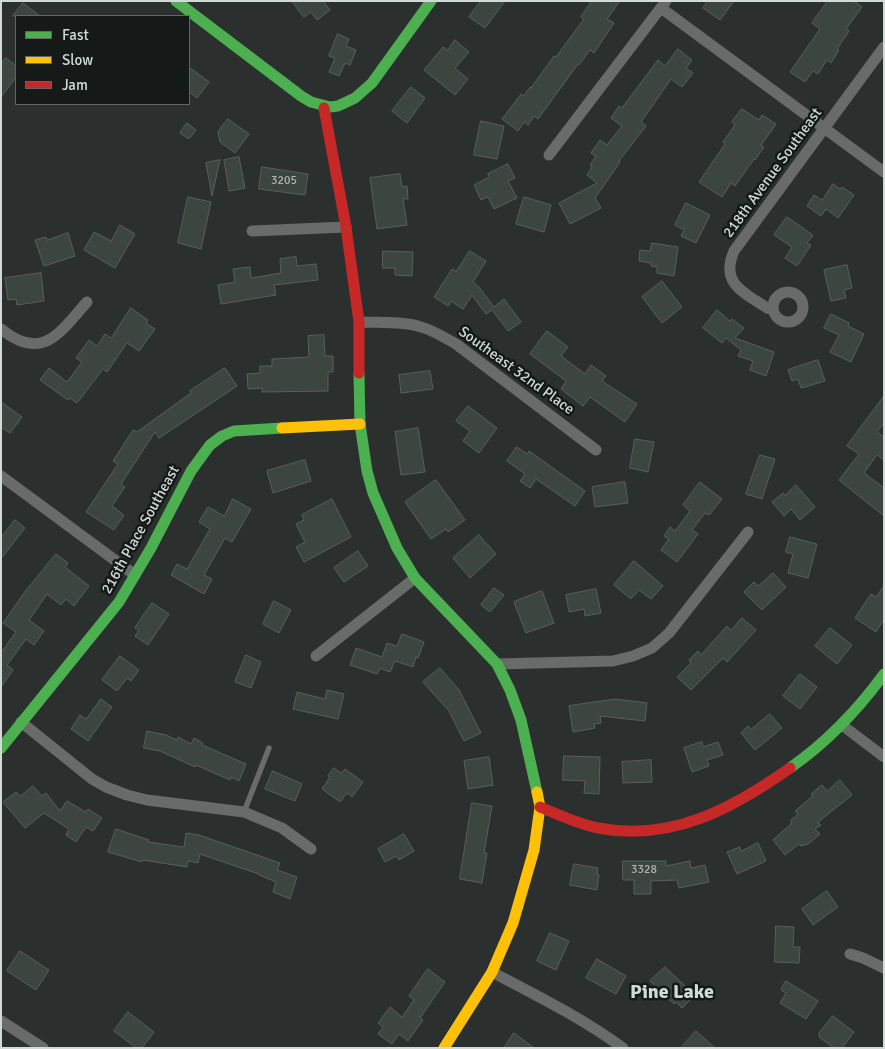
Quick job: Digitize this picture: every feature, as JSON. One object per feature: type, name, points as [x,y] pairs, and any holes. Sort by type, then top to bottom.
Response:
[{"type":"street","points":[[176,1],[312,104],[324,108],[345,102],[361,93],[372,83],[431,1]]},
{"type":"street","points":[[549,155],[663,4],[884,172]]},
{"type":"street","name":"218th Avenue Southeast","points":[[772,309],[767,308],[748,296],[732,282],[729,272],[729,261],[734,251],[884,47]]},
{"type":"street","points":[[324,108],[346,227],[359,322],[360,424],[367,471],[373,493],[396,548],[415,578],[497,664],[510,690],[521,720],[540,806],[534,850],[513,923],[492,972],[444,1048]]},
{"type":"street","points":[[252,231],[346,227]]},
{"type":"street","points":[[1,329],[18,341],[27,344],[38,344],[56,336],[87,302]]},
{"type":"street","name":"Southeast 32nd Place","points":[[359,322],[412,325],[422,327],[442,336],[456,344],[596,450]]},
{"type":"street","name":"216th Place Southeast","points":[[1,748],[119,602],[191,471],[210,445],[222,436],[234,431],[360,424]]},
{"type":"street","points":[[1,476],[135,575]]},
{"type":"street","points":[[497,664],[613,661],[633,656],[652,648],[669,634],[748,532]]},
{"type":"street","points":[[316,656],[415,578]]},
{"type":"street","points":[[540,806],[575,821],[603,828],[655,829],[693,823],[726,809],[775,780],[842,725],[862,704],[884,674]]},
{"type":"street","points":[[21,722],[92,779],[106,787],[127,796],[147,800],[244,812],[282,828],[311,849]]},
{"type":"street","points":[[842,725],[884,757]]},
{"type":"street","points":[[850,954],[884,968]]},
{"type":"street","points":[[492,972],[554,1004],[623,1048]]},
{"type":"street","points":[[1,1021],[43,1048]]},
{"type":"lane","points":[[244,812],[269,748]]},
{"type":"building","points":[[292,1],[325,1],[330,10],[317,20],[311,12],[304,17]]},
{"type":"building","points":[[481,1],[505,1],[485,28],[469,17]]},
{"type":"building","points":[[592,1],[620,1],[607,19],[614,23],[594,53],[590,50],[578,64],[538,119],[534,116],[528,125],[524,122],[518,131],[502,119],[521,94],[524,96],[531,88],[554,56],[556,57],[584,19],[581,17]]},
{"type":"building","points":[[708,1],[734,1],[720,20],[703,8]]},
{"type":"building","points":[[828,1],[854,1],[862,7],[846,29],[849,31],[837,49],[839,50],[831,63],[827,60],[818,74],[813,71],[805,82],[790,72],[820,29],[812,23]]},
{"type":"building","points":[[23,3],[39,15],[15,15],[13,16]]},
{"type":"building","points":[[338,34],[349,39],[346,46],[356,50],[350,65],[345,63],[339,76],[329,72],[335,58],[329,56]]},
{"type":"building","points":[[455,40],[469,52],[455,68],[468,79],[455,95],[424,70],[443,47],[447,50]]},
{"type":"building","points":[[678,49],[692,60],[686,68],[693,73],[682,87],[671,79],[641,122],[646,126],[619,161],[595,198],[601,208],[570,224],[559,203],[597,183],[587,175],[592,167],[590,165],[596,156],[591,153],[600,140],[607,145],[622,126],[611,118],[619,106],[622,108],[658,60],[665,66]]},
{"type":"building","points":[[6,58],[15,65],[15,78],[1,97],[1,64]]},
{"type":"building","points":[[190,68],[209,82],[197,98],[190,93]]},
{"type":"building","points":[[411,87],[425,98],[407,123],[392,111]]},
{"type":"building","points":[[742,109],[759,120],[762,115],[776,124],[761,145],[764,147],[755,160],[735,186],[731,183],[722,197],[699,182],[725,144],[723,142],[735,125],[732,122]]},
{"type":"building","points":[[228,119],[249,134],[235,153],[220,142],[218,132]]},
{"type":"building","points":[[481,121],[504,126],[497,159],[474,155]]},
{"type":"building","points":[[187,123],[196,130],[189,139],[180,133]]},
{"type":"building","points":[[239,157],[245,188],[229,191],[224,160]]},
{"type":"building","points":[[220,160],[212,196],[206,163]]},
{"type":"building","points":[[508,164],[515,178],[508,181],[517,198],[494,209],[488,197],[481,200],[474,185],[489,177],[488,174]]},
{"type":"building","points":[[262,167],[308,174],[305,195],[259,189]]},
{"type":"building","points":[[400,174],[402,187],[407,186],[408,199],[403,199],[407,225],[377,229],[370,178]]},
{"type":"building","points":[[833,184],[840,189],[842,187],[854,195],[838,218],[826,209],[821,216],[807,206],[814,195],[822,200]]},
{"type":"building","points":[[188,197],[211,202],[201,249],[178,243]]},
{"type":"building","points":[[524,197],[551,205],[544,232],[516,224]]},
{"type":"building","points":[[686,203],[710,215],[696,243],[681,236],[684,230],[675,225]]},
{"type":"building","points":[[787,217],[813,235],[807,243],[811,245],[797,266],[785,258],[792,247],[774,235]]},
{"type":"building","points":[[120,225],[135,234],[115,268],[84,250],[94,232],[111,241]]},
{"type":"building","points":[[68,233],[75,256],[44,266],[35,240],[46,237],[47,240]]},
{"type":"building","points":[[652,243],[678,247],[674,276],[657,273],[657,267],[651,266],[651,263],[639,261],[640,250],[650,251]]},
{"type":"building","points":[[383,251],[413,252],[412,276],[395,275],[395,268],[383,268]]},
{"type":"building","points":[[470,251],[486,261],[473,282],[494,307],[504,299],[521,322],[508,331],[492,310],[486,314],[472,295],[463,309],[451,301],[448,306],[434,297],[452,269],[456,271]]},
{"type":"building","points":[[296,257],[297,266],[316,264],[318,280],[274,285],[276,295],[221,304],[218,285],[235,282],[233,269],[250,267],[251,278],[281,273],[280,259]]},
{"type":"building","points":[[847,265],[852,288],[844,290],[846,298],[831,301],[824,270]]},
{"type":"building","points":[[41,273],[44,301],[17,305],[16,299],[8,300],[5,278]]},
{"type":"building","points":[[662,281],[682,307],[662,323],[642,297]]},
{"type":"building","points":[[131,308],[148,320],[146,323],[155,329],[139,351],[127,343],[107,372],[103,369],[77,403],[70,398],[68,400],[40,380],[49,368],[67,382],[82,362],[76,358],[89,340],[97,346],[105,334],[111,338]]},
{"type":"building","points":[[717,310],[730,321],[732,319],[744,328],[735,338],[774,352],[766,376],[750,370],[753,361],[738,356],[741,350],[726,338],[722,343],[703,328]]},
{"type":"building","points":[[831,314],[849,323],[848,326],[864,334],[851,362],[830,352],[839,335],[824,328]]},
{"type":"building","points":[[547,331],[568,347],[561,356],[585,374],[591,365],[606,376],[602,381],[637,404],[625,422],[590,397],[583,406],[561,389],[566,381],[530,354]]},
{"type":"building","points":[[324,335],[325,356],[333,356],[333,372],[328,372],[328,391],[262,392],[262,388],[248,389],[247,374],[260,373],[260,366],[272,366],[272,359],[309,357],[308,336]]},
{"type":"building","points":[[818,360],[825,381],[801,388],[798,379],[792,381],[788,370]]},
{"type":"building","points":[[225,368],[237,386],[159,438],[155,432],[121,484],[125,487],[112,506],[124,515],[114,530],[86,512],[118,464],[113,461],[133,430],[137,432],[191,393],[190,391]]},
{"type":"building","points":[[430,371],[433,389],[401,393],[399,375]]},
{"type":"building","points":[[884,396],[884,423],[877,432],[884,437],[884,460],[877,455],[864,473],[884,488],[884,516],[839,480],[859,454],[847,446]]},
{"type":"building","points":[[1,402],[22,417],[10,433],[1,427]]},
{"type":"building","points":[[468,406],[497,428],[479,453],[463,441],[470,431],[456,421]]},
{"type":"building","points":[[418,428],[425,472],[401,475],[395,432]]},
{"type":"building","points":[[635,439],[654,442],[648,472],[630,468]]},
{"type":"building","points":[[517,447],[527,454],[529,451],[585,491],[575,506],[536,479],[530,488],[520,481],[525,474],[507,461]]},
{"type":"building","points":[[760,455],[775,459],[762,499],[746,494]]},
{"type":"building","points":[[305,460],[311,481],[273,493],[267,471]]},
{"type":"building","points":[[436,480],[465,520],[448,532],[446,529],[431,539],[405,502]]},
{"type":"building","points":[[625,482],[628,503],[595,507],[592,487]]},
{"type":"building","points":[[700,482],[722,499],[709,515],[705,513],[692,530],[698,534],[677,562],[661,550],[669,539],[664,536],[670,527],[675,531],[690,511],[683,505]]},
{"type":"building","points":[[796,485],[815,507],[800,520],[791,509],[784,516],[772,502],[783,493],[785,495]]},
{"type":"building","points":[[233,499],[251,509],[232,542],[225,538],[204,575],[212,579],[204,594],[171,575],[177,564],[187,569],[210,529],[199,522],[208,507],[224,516]]},
{"type":"building","points":[[332,499],[351,537],[304,562],[296,547],[305,542],[296,524],[304,520],[302,515]]},
{"type":"building","points":[[15,520],[25,528],[1,559],[1,538]]},
{"type":"building","points":[[479,535],[496,554],[470,578],[453,558]]},
{"type":"building","points":[[790,537],[817,544],[808,578],[788,573],[793,554],[786,552]]},
{"type":"building","points":[[358,551],[368,566],[344,582],[334,568]]},
{"type":"building","points":[[56,554],[68,563],[65,567],[89,586],[74,606],[66,599],[61,605],[47,594],[29,620],[44,631],[34,645],[26,639],[7,665],[13,670],[1,687],[1,653],[16,632],[3,623],[24,593]]},
{"type":"building","points":[[634,561],[663,586],[651,599],[639,590],[631,599],[614,585]]},
{"type":"building","points":[[773,573],[786,587],[762,610],[744,592],[754,582],[758,586]]},
{"type":"building","points":[[884,586],[884,619],[876,632],[855,618],[871,594],[876,597]]},
{"type":"building","points":[[494,588],[504,595],[490,612],[481,605]]},
{"type":"building","points":[[596,589],[601,613],[585,616],[584,609],[569,612],[566,595]]},
{"type":"building","points":[[542,591],[554,623],[526,633],[514,602]]},
{"type":"building","points":[[274,601],[291,610],[279,633],[263,624]]},
{"type":"building","points":[[152,603],[169,614],[148,645],[135,636],[139,630],[135,628]]},
{"type":"building","points":[[742,618],[756,630],[727,662],[723,658],[691,690],[677,677],[691,663],[689,660],[698,651],[701,655],[727,626],[731,630]]},
{"type":"building","points":[[830,628],[852,645],[837,664],[815,646]]},
{"type":"building","points":[[402,634],[424,642],[413,667],[395,661],[390,672],[380,668],[377,674],[350,665],[356,648],[382,657],[387,643],[397,646]]},
{"type":"building","points":[[246,655],[261,662],[251,688],[235,682]]},
{"type":"building","points":[[120,656],[139,670],[131,681],[127,678],[117,691],[102,680]]},
{"type":"building","points":[[440,668],[459,690],[481,733],[464,741],[449,711],[423,682]]},
{"type":"building","points":[[800,674],[817,687],[800,709],[783,696]]},
{"type":"building","points":[[327,690],[344,694],[338,719],[293,709],[297,692],[325,699]]},
{"type":"building","points":[[101,699],[112,707],[88,741],[71,729],[80,715],[86,719]]},
{"type":"building","points":[[616,699],[647,703],[645,721],[600,716],[601,723],[594,724],[595,728],[573,732],[569,706]]},
{"type":"building","points":[[770,714],[782,728],[755,750],[741,733],[748,726],[751,729]]},
{"type":"building","points":[[147,731],[166,735],[177,740],[178,737],[191,744],[194,738],[203,743],[202,745],[246,764],[239,781],[231,777],[230,780],[196,765],[195,767],[160,751],[144,748]]},
{"type":"building","points":[[702,742],[703,747],[718,742],[723,755],[707,760],[709,766],[692,772],[684,748]]},
{"type":"building","points":[[564,756],[600,757],[599,794],[584,793],[585,781],[563,780]]},
{"type":"building","points":[[489,757],[493,785],[468,789],[464,761]]},
{"type":"building","points":[[651,760],[652,782],[623,783],[622,762]]},
{"type":"building","points":[[334,768],[341,773],[345,769],[363,782],[352,797],[347,793],[340,802],[322,789]]},
{"type":"building","points":[[273,771],[302,784],[295,801],[265,789]]},
{"type":"building","points":[[840,780],[852,795],[818,822],[821,825],[815,829],[820,834],[808,844],[801,846],[799,844],[785,855],[773,840],[792,823],[790,821],[798,814],[795,811],[813,796],[811,794],[822,785],[827,791]]},
{"type":"building","points":[[33,786],[42,796],[46,793],[60,811],[67,801],[86,812],[88,809],[102,818],[93,831],[86,827],[76,842],[66,835],[69,829],[44,813],[25,828],[3,802],[16,792],[20,796]]},
{"type":"building","points":[[472,803],[492,806],[484,853],[487,853],[482,883],[460,879]]},
{"type":"building","points":[[116,829],[149,840],[148,842],[184,847],[186,833],[199,835],[280,863],[277,870],[297,877],[290,899],[273,892],[276,882],[259,874],[200,854],[198,863],[188,861],[187,867],[143,860],[142,862],[108,852]]},
{"type":"building","points":[[404,834],[414,851],[399,860],[396,856],[385,862],[378,849]]},
{"type":"building","points":[[758,843],[766,861],[737,874],[727,852],[740,847],[741,851]]},
{"type":"building","points":[[623,861],[666,861],[666,866],[690,861],[691,868],[705,865],[709,882],[679,888],[677,880],[651,881],[651,894],[634,894],[634,880],[623,880]]},
{"type":"building","points":[[574,864],[598,868],[597,890],[570,885]]},
{"type":"building","points":[[827,891],[838,907],[813,925],[802,909]]},
{"type":"building","points":[[776,926],[794,927],[793,947],[800,947],[799,963],[775,962]]},
{"type":"building","points":[[550,933],[569,941],[556,970],[537,961]]},
{"type":"building","points":[[20,951],[49,970],[36,990],[7,971]]},
{"type":"building","points":[[597,959],[626,976],[616,994],[586,978]]},
{"type":"building","points":[[665,967],[695,995],[682,1008],[676,1002],[674,1004],[650,981]]},
{"type":"building","points":[[428,969],[445,982],[420,1018],[423,1020],[408,1041],[399,1034],[392,1044],[378,1034],[383,1027],[378,1023],[390,1007],[402,1017],[414,1000],[409,996]]},
{"type":"building","points":[[786,981],[818,1001],[806,1019],[780,1003],[786,993],[781,990]]},
{"type":"building","points":[[128,1012],[154,1032],[142,1048],[136,1048],[114,1031]]},
{"type":"building","points":[[833,1016],[854,1032],[842,1048],[834,1048],[819,1037],[819,1033]]},
{"type":"building","points":[[696,1031],[715,1048],[681,1048]]},
{"type":"building","points":[[514,1033],[534,1048],[504,1048]]},
{"type":"traffic: fast","points":[[176,1],[301,96],[311,102],[330,107],[338,106],[355,98],[372,83],[431,1]]},
{"type":"traffic: fast","points":[[359,373],[360,424],[367,471],[373,493],[397,548],[415,578],[497,664],[510,690],[521,720],[537,792]]},
{"type":"traffic: fast","points":[[1,748],[119,602],[151,548],[191,471],[210,445],[222,436],[234,431],[282,428]]},
{"type":"traffic: fast","points":[[790,768],[841,725],[884,674]]},
{"type":"traffic: slow","points":[[282,428],[360,424]]},
{"type":"traffic: slow","points":[[444,1048],[492,972],[513,923],[534,850],[540,807],[537,792]]},
{"type":"traffic: jam","points":[[324,108],[346,227],[359,322],[359,373]]},
{"type":"traffic: jam","points":[[540,807],[576,822],[598,828],[625,831],[651,830],[676,826],[700,819],[723,809],[746,797],[790,768]]},
{"type":"district","name":"Pine Lake","points":[[672,993]]}]
